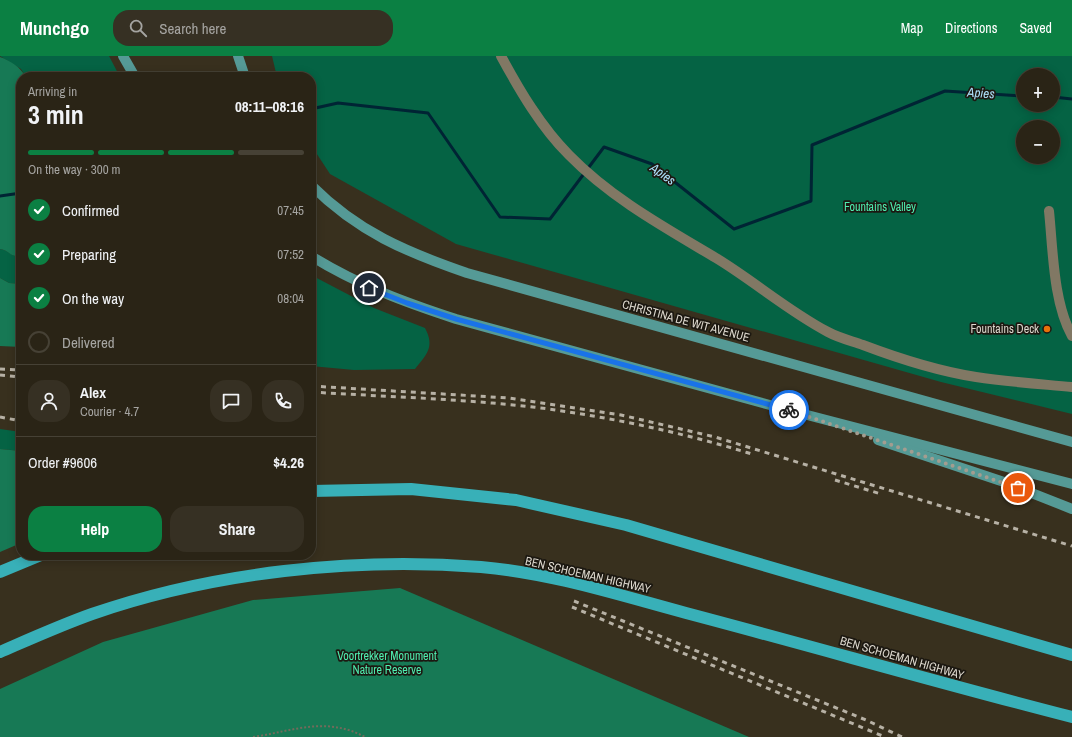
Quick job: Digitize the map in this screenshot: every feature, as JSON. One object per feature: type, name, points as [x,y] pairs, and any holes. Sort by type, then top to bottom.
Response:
[{"type":"highway","points":[[316,491],[411,489],[516,500],[634,527],[1072,655]]},
{"type":"highway","points":[[0,572],[29,560]]},
{"type":"highway","name":"BEN SCHOEMAN HIGHWAY","points":[[0,652],[92,614],[151,596],[243,578],[300,570],[375,565],[433,565],[482,568],[542,576],[732,625],[969,691],[1072,717]]},
{"type":"main road","points":[[123,56],[132,72]]},
{"type":"main road","points":[[238,56],[243,72]]},
{"type":"main road","name":"CHRISTINA DE WIT AVENUE","points":[[316,191],[352,220],[399,248],[467,273],[1072,442]]},
{"type":"main road","points":[[316,259],[369,288],[407,303],[558,348],[1072,484]]},
{"type":"main road","points":[[788,410],[1004,482],[1072,509]]},
{"type":"lane","points":[[501,56],[530,106],[548,131],[570,156],[601,184],[658,223],[718,259],[781,304],[819,327],[830,333],[879,351],[936,368],[996,380],[1072,387]]},
{"type":"lane","points":[[1049,211],[1061,305],[1072,336]]},
{"type":"path","points":[[253,737],[311,726],[342,728],[353,731],[365,737]]},
{"type":"green space","points":[[0,56],[109,56],[117,72],[23,72],[21,69]]},
{"type":"green space","name":"Fountains Valley","points":[[272,56],[1072,56],[1072,414],[941,382],[456,244],[330,174],[316,153],[316,72],[276,72]]},
{"type":"green space","points":[[0,57],[8,60],[22,72],[16,72],[16,256],[0,249]]},
{"type":"green space","points":[[0,249],[16,256],[16,284],[9,283],[0,278]]},
{"type":"green space","points":[[0,278],[9,283],[16,284],[16,347],[0,346]]},
{"type":"green space","points":[[316,278],[374,308],[425,328],[428,335],[428,350],[415,369],[354,370],[316,366]]},
{"type":"green space","points":[[0,429],[16,431],[16,451],[0,449]]},
{"type":"green space","points":[[0,449],[16,451],[16,545],[0,552]]},
{"type":"green space","name":"Voortrekker Monument Nature Reserve","points":[[400,588],[749,737],[0,737],[0,689],[103,642],[253,600]]},
{"type":"waterway","name":"Apies","points":[[316,108],[338,103],[428,113],[500,217],[550,219],[604,147],[652,164],[734,229],[811,201],[812,145],[945,91],[1016,96]]},
{"type":"waterway","name":"Apies","points":[[1060,98],[1072,99]]},
{"type":"waterway","name":"Apies","points":[[0,196],[16,194]]},
{"type":"railway","points":[[0,369],[16,370]]},
{"type":"railway","points":[[0,375],[16,377]]},
{"type":"railway","points":[[316,386],[509,398],[621,415],[715,437],[1072,546]]},
{"type":"railway","points":[[316,392],[460,401],[549,409],[601,417],[653,428],[704,440],[755,455]]},
{"type":"railway","points":[[0,417],[16,420]]},
{"type":"railway","points":[[835,480],[881,494]]},
{"type":"railway","points":[[574,601],[866,720],[902,737]]},
{"type":"railway","points":[[572,607],[885,737]]},
{"type":"way so far","points":[[789,410],[922,454],[1018,488]]},
{"type":"place","name":"Fountains Deck","points":[[1047,329]]},
{"type":"route","points":[[369,288],[407,303],[456,319],[789,410]]}]
